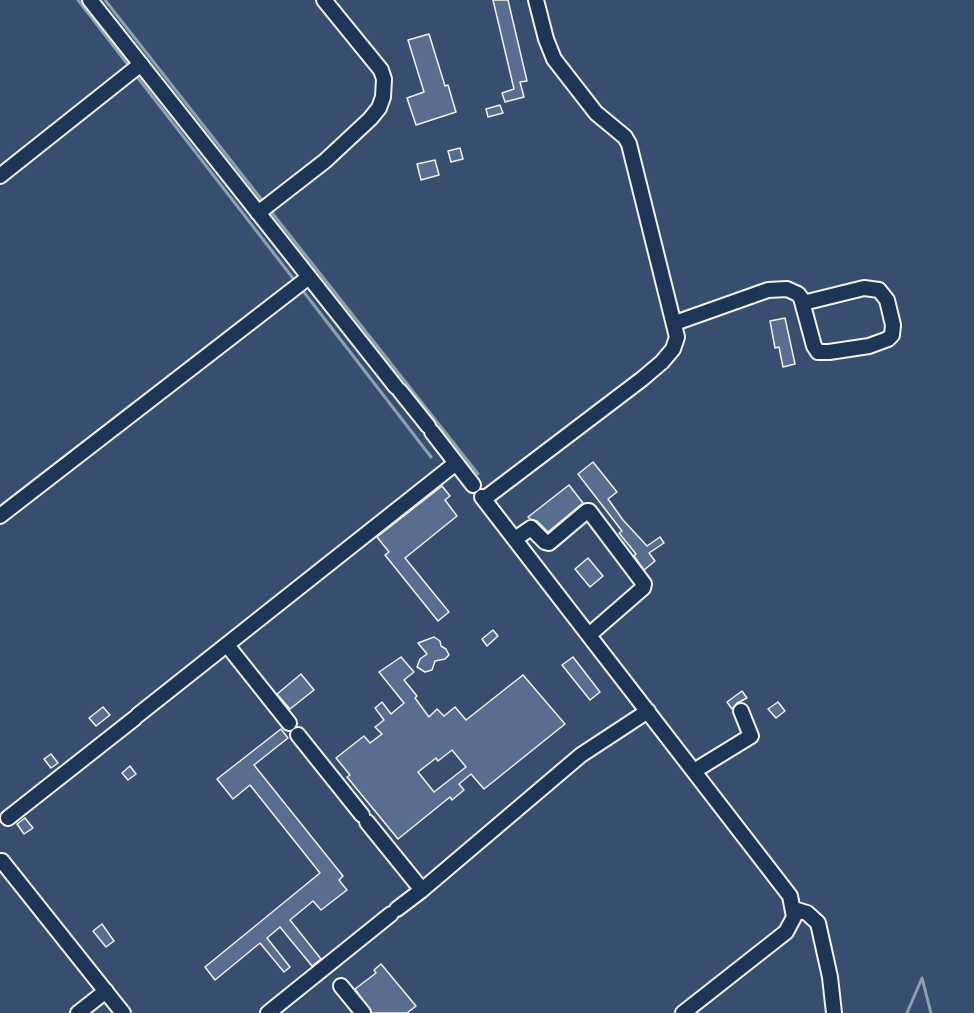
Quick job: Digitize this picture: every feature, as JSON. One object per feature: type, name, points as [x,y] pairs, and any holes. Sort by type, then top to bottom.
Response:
[{"type":"lane","points":[[90,0],[473,485]]},
{"type":"lane","points":[[258,213],[325,160],[370,119],[379,108],[383,97],[381,70],[324,0]]},
{"type":"lane","points":[[536,0],[554,59],[596,112],[625,137],[629,144],[677,337],[672,349],[662,362],[483,498],[790,896],[794,909],[794,916],[786,932],[682,1013]]},
{"type":"lane","points":[[0,176],[141,64]]},
{"type":"lane","points":[[0,516],[309,277]]},
{"type":"lane","points":[[675,323],[768,290],[787,290],[798,294],[814,346],[818,352],[869,346],[888,339],[892,335],[893,325],[887,300],[879,290],[864,288],[802,303]]},
{"type":"lane","points":[[8,818],[456,463]]},
{"type":"lane","points":[[515,539],[531,528],[549,543],[589,511],[644,584],[643,588],[589,635]]},
{"type":"lane","points":[[227,645],[289,723]]},
{"type":"lane","points":[[268,1013],[422,890],[581,755],[648,711]]},
{"type":"lane","points":[[694,771],[751,736],[741,711]]},
{"type":"lane","points":[[298,735],[422,890]]},
{"type":"lane","points":[[2,861],[123,1013]]},
{"type":"lane","points":[[794,909],[807,913],[818,923],[830,977],[834,1013]]},
{"type":"lane","points":[[341,986],[363,1013]]},
{"type":"lane","points":[[78,1013],[106,991]]},
{"type":"shaded area","points":[[0,0],[974,0],[974,1013],[0,1013]]},
{"type":"building","points":[[493,0],[508,0],[527,81],[520,82],[524,97],[505,102],[502,93],[514,89]]},
{"type":"building","points":[[429,34],[445,86],[448,85],[456,112],[416,125],[407,98],[424,92],[408,40]]},
{"type":"building","points":[[500,105],[503,113],[488,117],[486,109]]},
{"type":"building","points":[[460,148],[463,159],[451,162],[448,151]]},
{"type":"building","points":[[435,160],[439,175],[421,180],[417,164]]},
{"type":"building","points":[[785,318],[795,364],[783,367],[779,347],[775,348],[770,321]]},
{"type":"building","points":[[593,462],[617,492],[608,499],[623,520],[647,546],[660,537],[664,543],[649,553],[655,561],[644,570],[634,556],[636,554],[619,533],[622,531],[578,474]]},
{"type":"building","points":[[569,485],[583,503],[548,532],[537,521],[528,517]]},
{"type":"building","points":[[442,486],[450,496],[445,500],[457,516],[405,558],[449,612],[438,621],[385,555],[389,552],[377,537]]},
{"type":"building","points":[[588,558],[603,576],[590,587],[575,569]]},
{"type":"building","points":[[493,630],[498,636],[487,646],[482,639]]},
{"type":"building","points":[[434,637],[440,641],[441,646],[449,655],[445,659],[435,661],[432,670],[425,672],[417,667],[420,659],[427,654],[418,643]]},
{"type":"building","points":[[401,657],[414,672],[404,680],[417,696],[415,698],[429,717],[437,709],[444,716],[455,707],[466,720],[523,675],[565,724],[484,789],[471,774],[459,784],[464,790],[452,800],[450,797],[398,839],[347,777],[350,775],[336,758],[364,736],[370,743],[382,734],[375,727],[384,720],[375,708],[382,702],[391,714],[404,703],[379,672]],"holes":[[[452,750],[466,767],[434,792],[418,772],[436,758],[438,761]]]},
{"type":"building","points":[[573,657],[600,692],[590,700],[562,665]]},
{"type":"building","points":[[301,674],[314,690],[290,709],[277,694]]},
{"type":"building","points":[[742,691],[747,698],[737,703],[732,709],[727,702]]},
{"type":"building","points":[[778,702],[785,711],[776,718],[768,709]]},
{"type":"building","points":[[103,707],[110,715],[96,726],[89,718]]},
{"type":"building","points":[[281,729],[288,738],[254,765],[343,876],[339,880],[347,890],[321,910],[313,901],[290,920],[321,959],[312,966],[280,927],[267,938],[290,967],[284,972],[260,943],[215,980],[205,967],[320,873],[250,785],[233,799],[217,779]]},
{"type":"building","points":[[51,754],[58,763],[51,768],[44,759]]},
{"type":"building","points":[[130,766],[136,774],[128,780],[122,773]]},
{"type":"building","points":[[25,818],[33,828],[24,834],[17,824]]},
{"type":"building","points":[[102,924],[114,941],[106,947],[93,931]]},
{"type":"building","points":[[381,964],[416,1006],[407,1013],[372,1013],[355,989],[376,973],[374,970]]},
{"type":"waterway","points":[[78,0],[129,66]]},
{"type":"waterway","points":[[105,0],[265,204]]},
{"type":"waterway","points":[[135,74],[296,282]]},
{"type":"waterway","points":[[269,209],[478,474]]},
{"type":"waterway","points":[[300,287],[431,457]]},
{"type":"waterway","points":[[907,1013],[922,978],[931,1013]]}]
